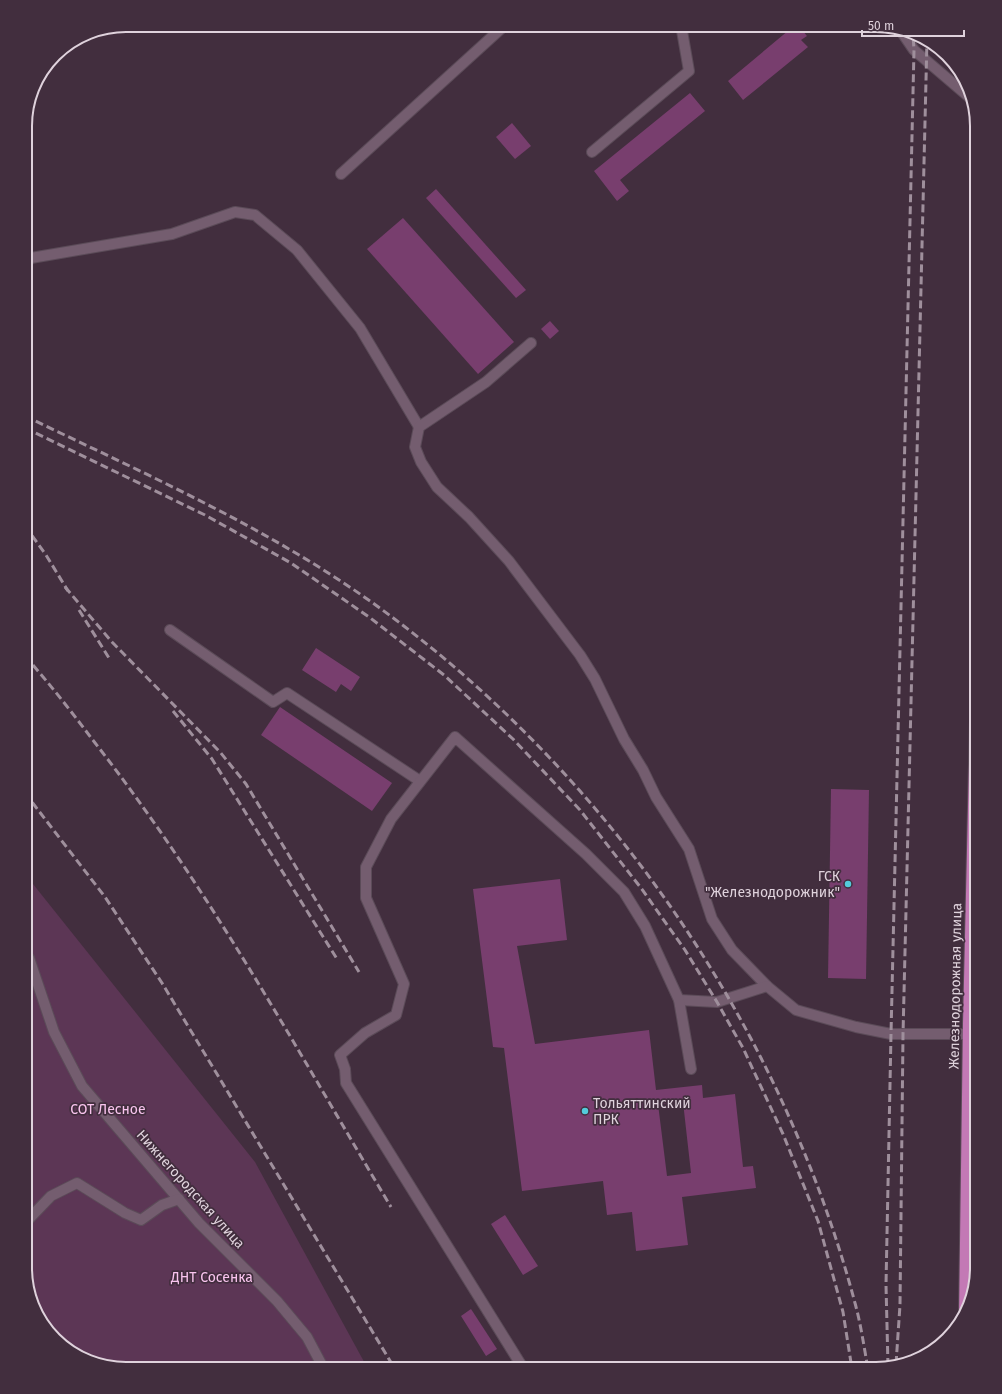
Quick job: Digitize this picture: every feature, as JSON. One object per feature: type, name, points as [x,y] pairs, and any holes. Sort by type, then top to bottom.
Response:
[{"type":"main road","name":"Железнодорожная улица","points":[[964,1300],[970,1069]]},
{"type":"street","points":[[341,174],[497,32]]},
{"type":"street","points":[[592,152],[689,71],[682,32]]},
{"type":"street","points":[[905,37],[914,50],[964,93]]},
{"type":"street","points":[[32,258],[172,234],[235,212],[255,215],[298,250],[360,328],[419,427],[415,447],[421,462],[436,487],[470,517],[510,561],[580,654],[595,679],[624,739],[643,770],[656,797],[689,849],[712,919],[732,950],[767,986],[796,1010],[856,1027],[891,1034],[903,1035],[970,1028]]},
{"type":"street","points":[[419,427],[486,382],[531,343]]},
{"type":"street","points":[[170,630],[273,702],[287,693],[420,781]]},
{"type":"street","points":[[519,1362],[346,1083],[346,1070],[340,1055],[365,1033],[396,1015],[404,984],[366,898],[366,867],[391,819],[455,737],[586,854],[624,892],[645,926],[679,1000],[691,1069]]},
{"type":"street","name":"Нижнегородская улица","points":[[32,967],[54,1032],[82,1086],[199,1223],[277,1300],[307,1337],[320,1362]]},
{"type":"street","points":[[679,1000],[717,1002],[767,986]]},
{"type":"street","points":[[32,1216],[51,1196],[78,1183],[124,1213],[141,1220],[162,1205],[179,1199]]},
{"type":"green space","points":[[32,883],[255,1162],[364,1362],[120,1362],[90,1355],[69,1343],[59,1335],[51,1325],[39,1304],[35,1292],[32,1268]]},
{"type":"building","points":[[787,32],[804,32],[807,36],[801,40],[808,47],[743,100],[728,81]]},
{"type":"building","points":[[690,93],[705,111],[620,180],[629,191],[617,201],[594,171]]},
{"type":"building","points":[[512,123],[531,146],[515,159],[496,137]]},
{"type":"building","points":[[436,189],[526,290],[516,298],[426,198]]},
{"type":"building","points":[[403,218],[514,342],[478,374],[367,249]]},
{"type":"building","points":[[550,321],[559,331],[550,339],[541,329]]},
{"type":"building","points":[[316,648],[360,677],[351,691],[341,684],[336,692],[302,670]]},
{"type":"building","points":[[280,707],[392,783],[372,811],[261,735]]},
{"type":"building","name":"ГСК \"Железнодорожник\"","points":[[831,789],[869,790],[866,979],[828,978]]},
{"type":"building","points":[[560,879],[567,940],[517,946],[535,1044],[649,1030],[656,1090],[702,1085],[703,1098],[735,1094],[743,1167],[753,1166],[756,1188],[682,1197],[688,1245],[636,1251],[632,1212],[607,1215],[603,1181],[522,1191],[504,1048],[493,1047],[473,889]],"holes":[[[683,1102],[691,1173],[667,1176],[658,1104]]]},
{"type":"building","points":[[505,1215],[538,1266],[523,1275],[491,1224]]},
{"type":"building","points":[[471,1309],[497,1349],[486,1356],[461,1316]]},
{"type":"railway","points":[[888,1361],[886,1285],[913,40]]},
{"type":"railway","points":[[896,1360],[900,1305],[903,1035],[927,47]]},
{"type":"railway","points":[[32,419],[206,504],[250,527],[336,578],[377,606],[461,673],[540,747],[611,828],[676,914],[733,1005],[782,1101],[823,1200],[855,1303],[867,1362]]},
{"type":"railway","points":[[32,431],[205,515],[291,563],[369,617],[444,675],[513,739],[580,810],[641,888],[685,950],[743,1048],[783,1134],[818,1221],[843,1312],[851,1362]]},
{"type":"railway","points":[[32,536],[68,591]]},
{"type":"railway","points":[[65,587],[112,642],[220,752],[246,784],[359,972]]},
{"type":"railway","points":[[79,610],[109,658]]},
{"type":"railway","points":[[32,664],[84,729],[174,851],[249,968],[391,1207]]},
{"type":"railway","points":[[173,711],[212,759],[337,959]]},
{"type":"railway","points":[[32,802],[105,897],[162,983],[391,1362]]},
{"type":"place","name":"ГСК \"Железнодорожник\"","points":[[848,884]]},
{"type":"place","name":"Тольяттинский ПРК","points":[[585,1111]]},
{"type":"park label","name":"СОТ Лесное","points":[[108,1109]]},
{"type":"park label","name":"ДНТ Сосенка","points":[[212,1277]]}]
